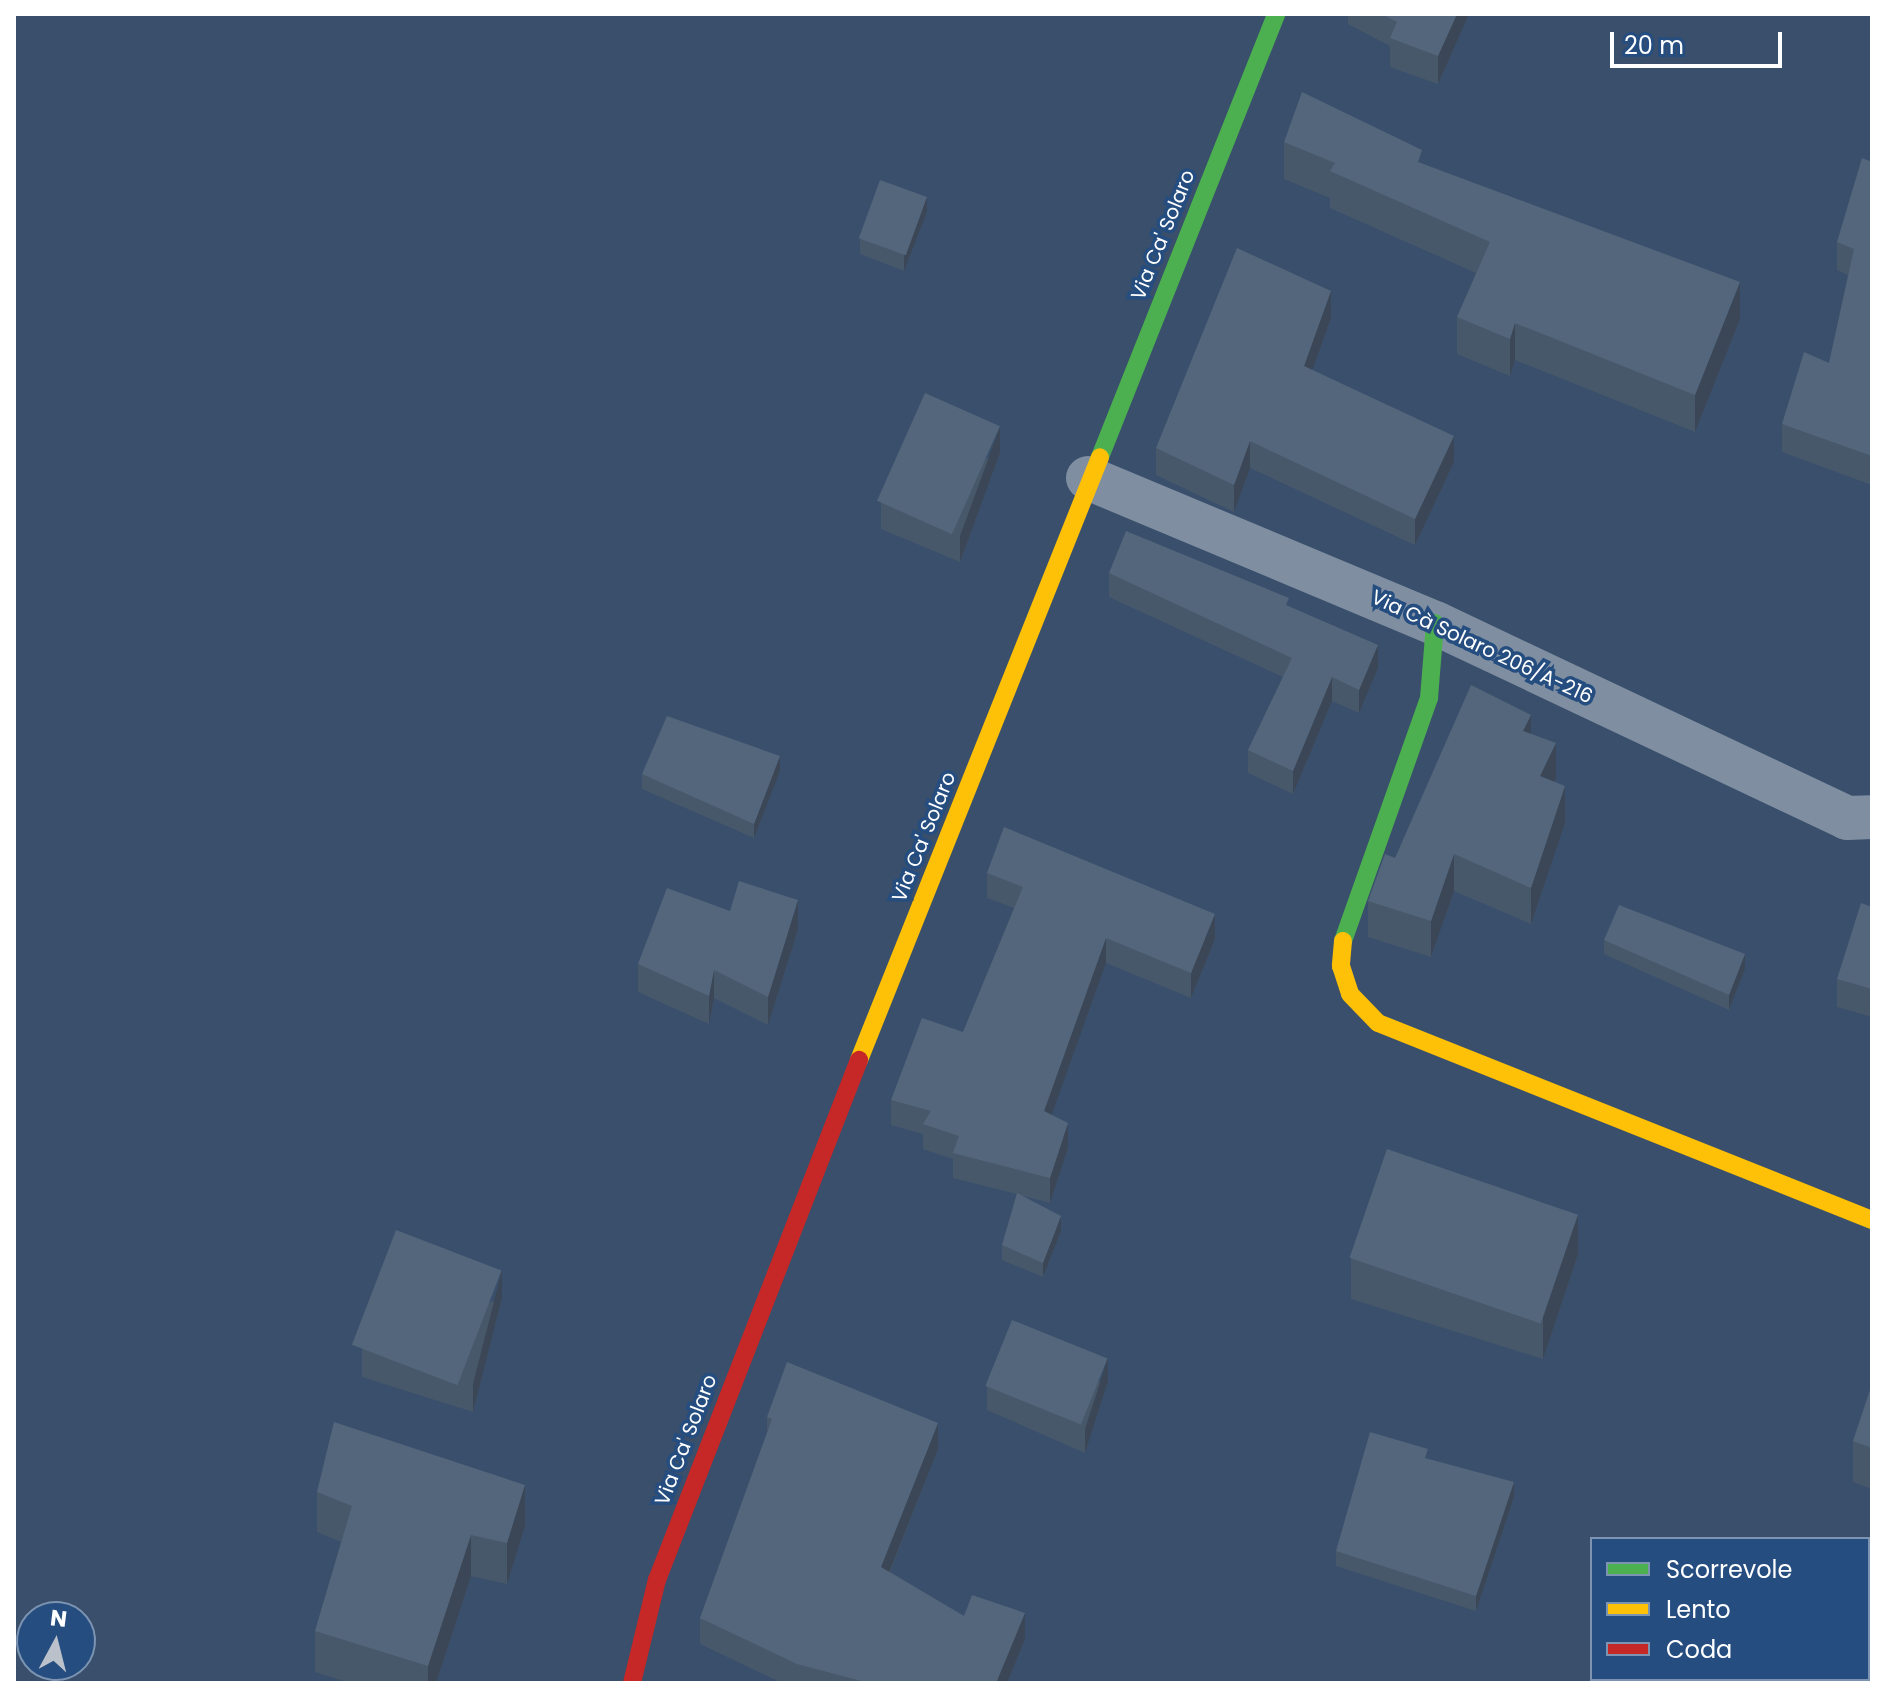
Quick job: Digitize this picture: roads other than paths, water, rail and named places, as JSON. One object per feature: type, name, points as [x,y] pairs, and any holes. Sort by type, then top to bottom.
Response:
[{"type":"street","name":"Via Ca' Solaro","points":[[632,1683],[657,1580],[738,1364],[1088,478],[1276,14]]},
{"type":"street","name":"Via Cà Solaro 206/A-216","points":[[1088,478],[1435,623],[1847,818],[1872,817]]},
{"type":"street","points":[[1435,623],[1429,698],[1344,930],[1341,966],[1350,994],[1378,1023],[1674,1137],[1872,1220]]}]
